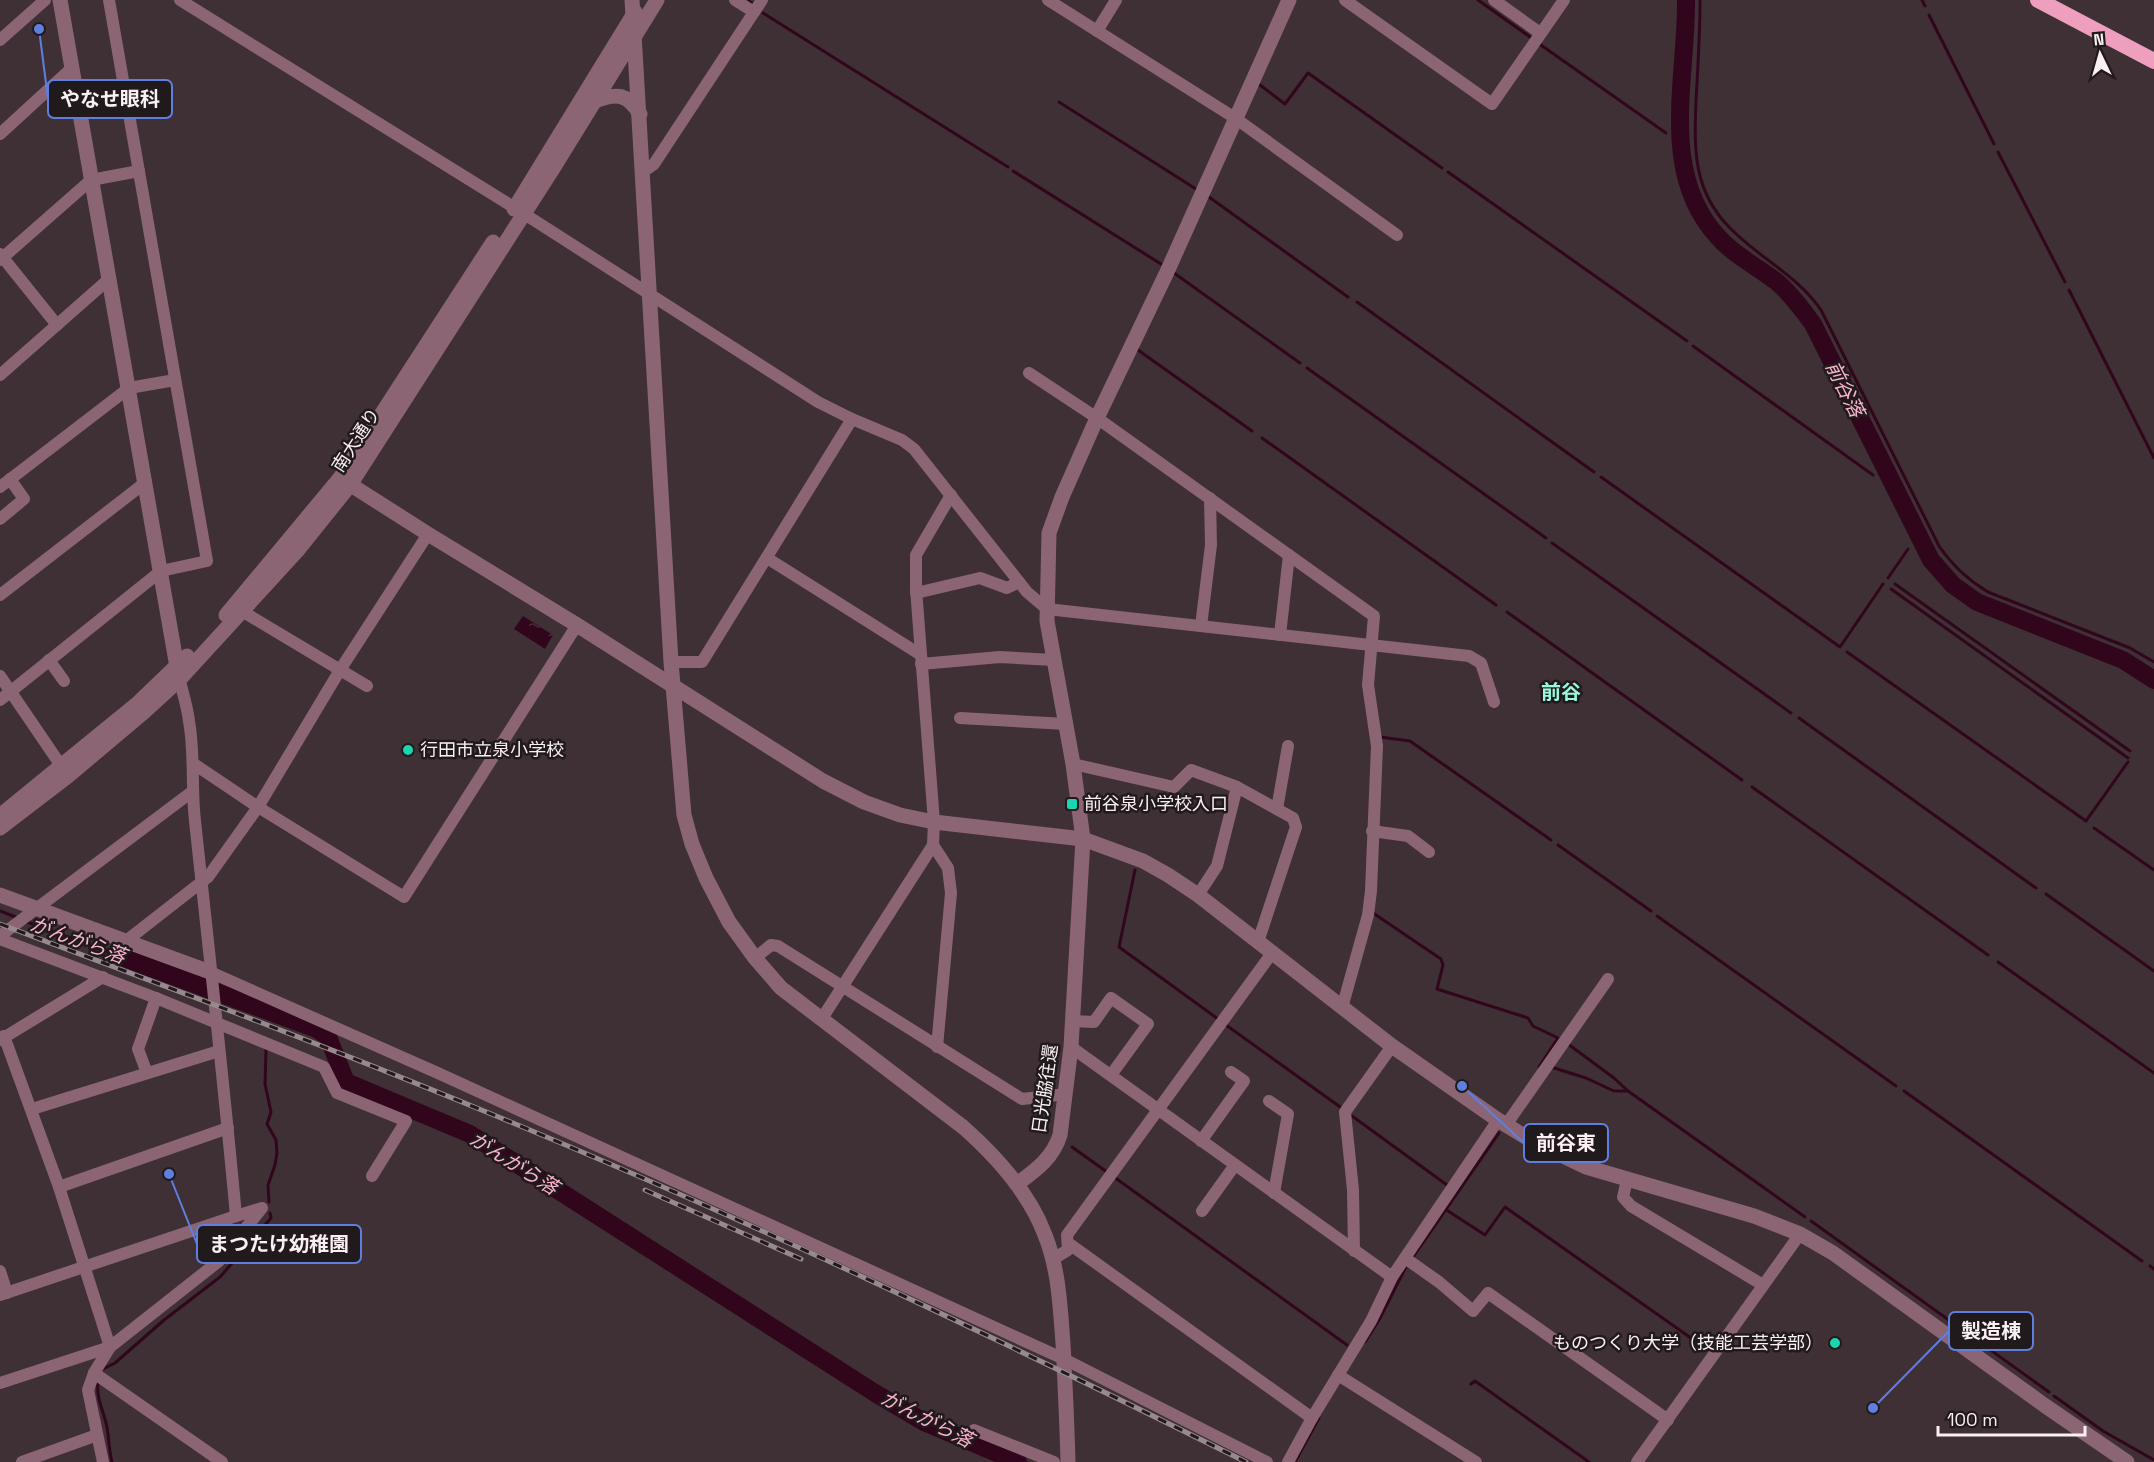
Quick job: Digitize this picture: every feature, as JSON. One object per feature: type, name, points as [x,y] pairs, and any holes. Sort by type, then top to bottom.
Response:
[{"type":"highway","points":[[2040,1],[2154,61]]},
{"type":"street","points":[[0,40],[45,0]]},
{"type":"street","points":[[60,0],[178,673],[189,720],[194,764],[194,819],[236,1216]]},
{"type":"street","points":[[0,700],[161,571],[207,561],[109,0]]},
{"type":"street","points":[[180,0],[519,211],[818,402],[903,440],[914,449],[1027,592],[1047,609],[1469,656],[1481,663],[1494,702]]},
{"type":"street","name":"南大通り","points":[[0,828],[178,673],[297,551],[345,481],[519,211],[633,7],[643,0]]},
{"type":"street","name":"南大通り","points":[[519,211],[554,167],[657,0]]},
{"type":"street","points":[[735,0],[754,12]]},
{"type":"street","points":[[644,171],[654,164],[762,0]]},
{"type":"street","points":[[1048,0],[1236,118],[1397,235]]},
{"type":"street","points":[[1097,31],[1116,0]]},
{"type":"street","name":"日光脇往還","points":[[1017,1184],[1052,1154],[1060,1135],[1071,1047],[1083,839],[1047,609],[1049,533],[1062,497],[1097,418],[1167,272],[1289,0]]},
{"type":"street","points":[[1345,0],[1492,104],[1564,0]]},
{"type":"street","points":[[1494,0],[1539,34]]},
{"type":"street","points":[[633,7],[671,662],[684,815],[692,844],[717,900],[740,939],[781,987],[963,1127],[988,1149],[1017,1184],[1035,1213],[1046,1235],[1060,1293],[1068,1462]]},
{"type":"street","points":[[0,134],[72,68]]},
{"type":"street","points":[[595,100],[616,95],[626,98],[634,104],[640,114]]},
{"type":"street","points":[[57,325],[1,257],[91,180],[139,171]]},
{"type":"street","points":[[0,375],[109,279]]},
{"type":"street","points":[[1029,373],[1097,418],[1374,616],[1368,685],[1377,746],[1371,891],[1368,915],[1342,1008]]},
{"type":"street","points":[[0,519],[24,499],[5,483],[129,388],[175,380]]},
{"type":"street","points":[[671,662],[702,662],[852,419]]},
{"type":"street","points":[[345,481],[823,781],[873,805],[900,815],[934,822],[1083,839],[1143,861],[1198,895],[1392,1046],[1502,1123],[1557,1154],[1586,1167],[1754,1216],[1800,1234],[1833,1253],[2127,1462]]},
{"type":"street","points":[[0,595],[146,482]]},
{"type":"street","points":[[821,1020],[933,845],[934,822],[916,593],[916,555],[951,495]]},
{"type":"street","points":[[1202,626],[1211,545],[1210,498]]},
{"type":"street","points":[[126,941],[202,883],[258,807],[340,670],[428,534]]},
{"type":"street","points":[[1280,635],[1289,555]]},
{"type":"street","points":[[766,558],[921,660],[1000,657],[1054,660]]},
{"type":"street","points":[[916,593],[980,578],[1007,588],[1019,582]]},
{"type":"street","points":[[239,609],[367,686]]},
{"type":"street","points":[[194,764],[258,807],[405,897],[577,625]]},
{"type":"street","points":[[49,660],[64,681]]},
{"type":"street","points":[[0,676],[65,772]]},
{"type":"street","points":[[960,718],[1066,724]]},
{"type":"street","points":[[1277,809],[1288,746]]},
{"type":"street","points":[[1073,764],[1174,787],[1191,770],[1237,788],[1293,818],[1296,827],[1258,942]]},
{"type":"street","name":"南大通り","points":[[0,816],[65,772]]},
{"type":"street","points":[[1198,895],[1216,866],[1237,788]]},
{"type":"street","points":[[0,938],[193,791]]},
{"type":"street","points":[[1372,831],[1408,836],[1429,852]]},
{"type":"street","points":[[933,845],[948,868],[951,892],[937,1047]]},
{"type":"street","points":[[0,895],[210,972],[440,1074],[1064,1359],[1267,1462]]},
{"type":"street","points":[[0,938],[156,998],[324,1067],[337,1093],[406,1121],[372,1176]]},
{"type":"street","points":[[755,958],[771,945],[778,946],[1022,1099],[1066,1094]]},
{"type":"street","points":[[1053,1259],[1068,1250],[1067,1235],[1272,953]]},
{"type":"street","points":[[103,977],[2,1038],[32,1109],[110,1347]]},
{"type":"street","points":[[1288,1462],[1371,1321],[1392,1277],[1608,980]]},
{"type":"street","points":[[147,1074],[138,1049],[156,998]]},
{"type":"street","points":[[1073,1020],[1094,1022],[1112,998],[1148,1024],[1111,1075]]},
{"type":"street","points":[[1354,1251],[1353,1190],[1345,1112],[1392,1046]]},
{"type":"street","points":[[1071,1047],[1392,1277]]},
{"type":"street","points":[[32,1109],[219,1051]]},
{"type":"street","points":[[1201,1141],[1244,1081],[1231,1072]]},
{"type":"street","points":[[1269,1101],[1288,1114],[1274,1193]]},
{"type":"street","points":[[59,1187],[228,1128]]},
{"type":"street","points":[[1202,1211],[1235,1165]]},
{"type":"street","points":[[1627,1180],[1623,1197],[1628,1203],[1763,1285]]},
{"type":"street","points":[[0,1271],[4,1294],[262,1208],[219,1261],[110,1347],[94,1373],[88,1390],[104,1462]]},
{"type":"street","points":[[1637,1462],[1800,1234]]},
{"type":"street","points":[[1068,1243],[1312,1418]]},
{"type":"street","points":[[1405,1258],[1439,1282],[1473,1311],[1488,1293],[1668,1420]]},
{"type":"street","points":[[0,1383],[110,1347]]},
{"type":"street","points":[[94,1373],[222,1462]]},
{"type":"street","points":[[1338,1375],[1476,1462]]},
{"type":"street","points":[[974,1430],[1053,1462]]},
{"type":"street","points":[[22,1462],[97,1435]]},
{"type":"water","points":[[523,616],[553,635],[545,649],[514,629]]},
{"type":"waterway","points":[[747,0],[753,4]]},
{"type":"waterway","points":[[1478,0],[1533,39]]},
{"type":"waterway","name":"前谷落","points":[[1686,0],[1680,124],[1682,155],[1688,185],[1700,213],[1725,244],[1782,287],[1813,324],[1931,560],[1953,585],[1977,602],[2123,660],[2154,680]]},
{"type":"waterway","points":[[1700,0],[1695,136],[1702,184],[1718,214],[1730,228],[1801,287],[1821,310],[1939,546],[1961,572],[1988,592],[2130,648],[2154,662]]},
{"type":"waterway","points":[[1922,0],[1925,6]]},
{"type":"waterway","points":[[763,13],[1008,167]]},
{"type":"waterway","points":[[1929,15],[1994,144]]},
{"type":"waterway","points":[[1538,43],[1666,133]]},
{"type":"waterway","points":[[1260,85],[1285,104],[1308,73],[1442,168]]},
{"type":"waterway","points":[[1059,102],[1196,189]]},
{"type":"waterway","points":[[1998,152],[2065,282]]},
{"type":"waterway","points":[[1013,171],[1161,264]]},
{"type":"waterway","points":[[1448,172],[1687,341]]},
{"type":"waterway","points":[[1209,197],[1348,297]]},
{"type":"waterway","points":[[1174,273],[1300,363]]},
{"type":"waterway","points":[[2069,290],[2154,458]]},
{"type":"waterway","points":[[1357,302],[1594,472]]},
{"type":"waterway","points":[[1693,346],[1873,475]]},
{"type":"waterway","points":[[1138,350],[1252,431]]},
{"type":"waterway","points":[[1307,368],[1546,538]]},
{"type":"waterway","points":[[1262,438],[1496,605]]},
{"type":"waterway","points":[[1601,477],[1840,647],[1883,584]]},
{"type":"waterway","points":[[1552,543],[1791,713]]},
{"type":"waterway","points":[[1888,578],[1908,549]]},
{"type":"waterway","points":[[1895,584],[2130,751]]},
{"type":"waterway","points":[[1891,589],[2128,758]]},
{"type":"waterway","points":[[1507,612],[1742,780]]},
{"type":"waterway","points":[[1847,652],[2086,821],[2128,762]]},
{"type":"waterway","points":[[1799,718],[2036,888]]},
{"type":"waterway","points":[[1380,737],[1410,741],[1551,840]]},
{"type":"waterway","points":[[1752,787],[1988,955]]},
{"type":"waterway","points":[[2094,828],[2154,870]]},
{"type":"waterway","points":[[1558,845],[1651,911]]},
{"type":"waterway","points":[[1135,870],[1119,947],[1218,1019]]},
{"type":"waterway","points":[[2046,894],[2154,971]]},
{"type":"waterway","name":"がんがら落","points":[[0,911],[18,918]]},
{"type":"waterway","points":[[1373,913],[1441,959],[1443,965],[1437,989],[1528,1018],[1533,1026],[1558,1038],[1539,1067]]},
{"type":"waterway","points":[[1657,916],[1896,1086]]},
{"type":"waterway","name":"がんがら落","points":[[27,922],[124,958]]},
{"type":"waterway","name":"がんがら落","points":[[124,958],[317,1029],[328,1037],[346,1082],[470,1134],[875,1393],[924,1422],[1018,1462]]},
{"type":"waterway","points":[[1998,962],[2154,1073]]},
{"type":"waterway","points":[[1226,1025],[1343,1109]]},
{"type":"waterway","points":[[1568,1044],[1628,1091],[1805,1217]]},
{"type":"waterway","points":[[266,1049],[265,1084],[271,1112],[267,1124],[276,1140],[277,1153],[268,1185],[269,1202]]},
{"type":"waterway","points":[[1551,1067],[1586,1078],[1614,1091],[1626,1091]]},
{"type":"waterway","points":[[1904,1091],[2142,1261]]},
{"type":"waterway","points":[[1352,1116],[1447,1185]]},
{"type":"waterway","points":[[1413,1257],[1499,1133]]},
{"type":"waterway","points":[[1072,1147],[1107,1172]]},
{"type":"waterway","points":[[1114,1177],[1347,1345]]},
{"type":"waterway","points":[[1445,1209],[1485,1235],[1505,1207],[1708,1350]]},
{"type":"waterway","points":[[103,1369],[115,1363],[164,1320],[220,1277],[271,1218],[270,1213]]},
{"type":"waterway","points":[[1811,1221],[2049,1392]]},
{"type":"waterway","points":[[1365,1342],[1407,1265]]},
{"type":"waterway","points":[[2150,1266],[2154,1269]]},
{"type":"waterway","points":[[1471,1384],[1475,1381],[1589,1462]]},
{"type":"waterway","points":[[98,1383],[98,1394],[107,1427],[112,1462]]},
{"type":"waterway","points":[[2054,1396],[2103,1431],[2154,1460]]},
{"type":"waterway","points":[[1296,1460],[1319,1418]]},
{"type":"railway","points":[[0,924],[364,1063],[581,1151],[868,1279],[1246,1462]]},
{"type":"railway","points":[[645,1190],[801,1259]]},
{"type":"place","name":"やなせ眼科","points":[[39,29]]},
{"type":"place","name":"行田市立泉小学校","points":[[408,750]]},
{"type":"place","name":"前谷泉小学校入口","points":[[1072,804]]},
{"type":"place","name":"前谷東","points":[[1462,1086]]},
{"type":"place","name":"まつたけ幼稚園","points":[[169,1174]]},
{"type":"place","name":"ものつくり大学（技能工芸学部）","points":[[1835,1343]]},
{"type":"place","name":"製造棟","points":[[1873,1408]]},
{"type":"district","name":"前谷","points":[[1561,692]]}]
